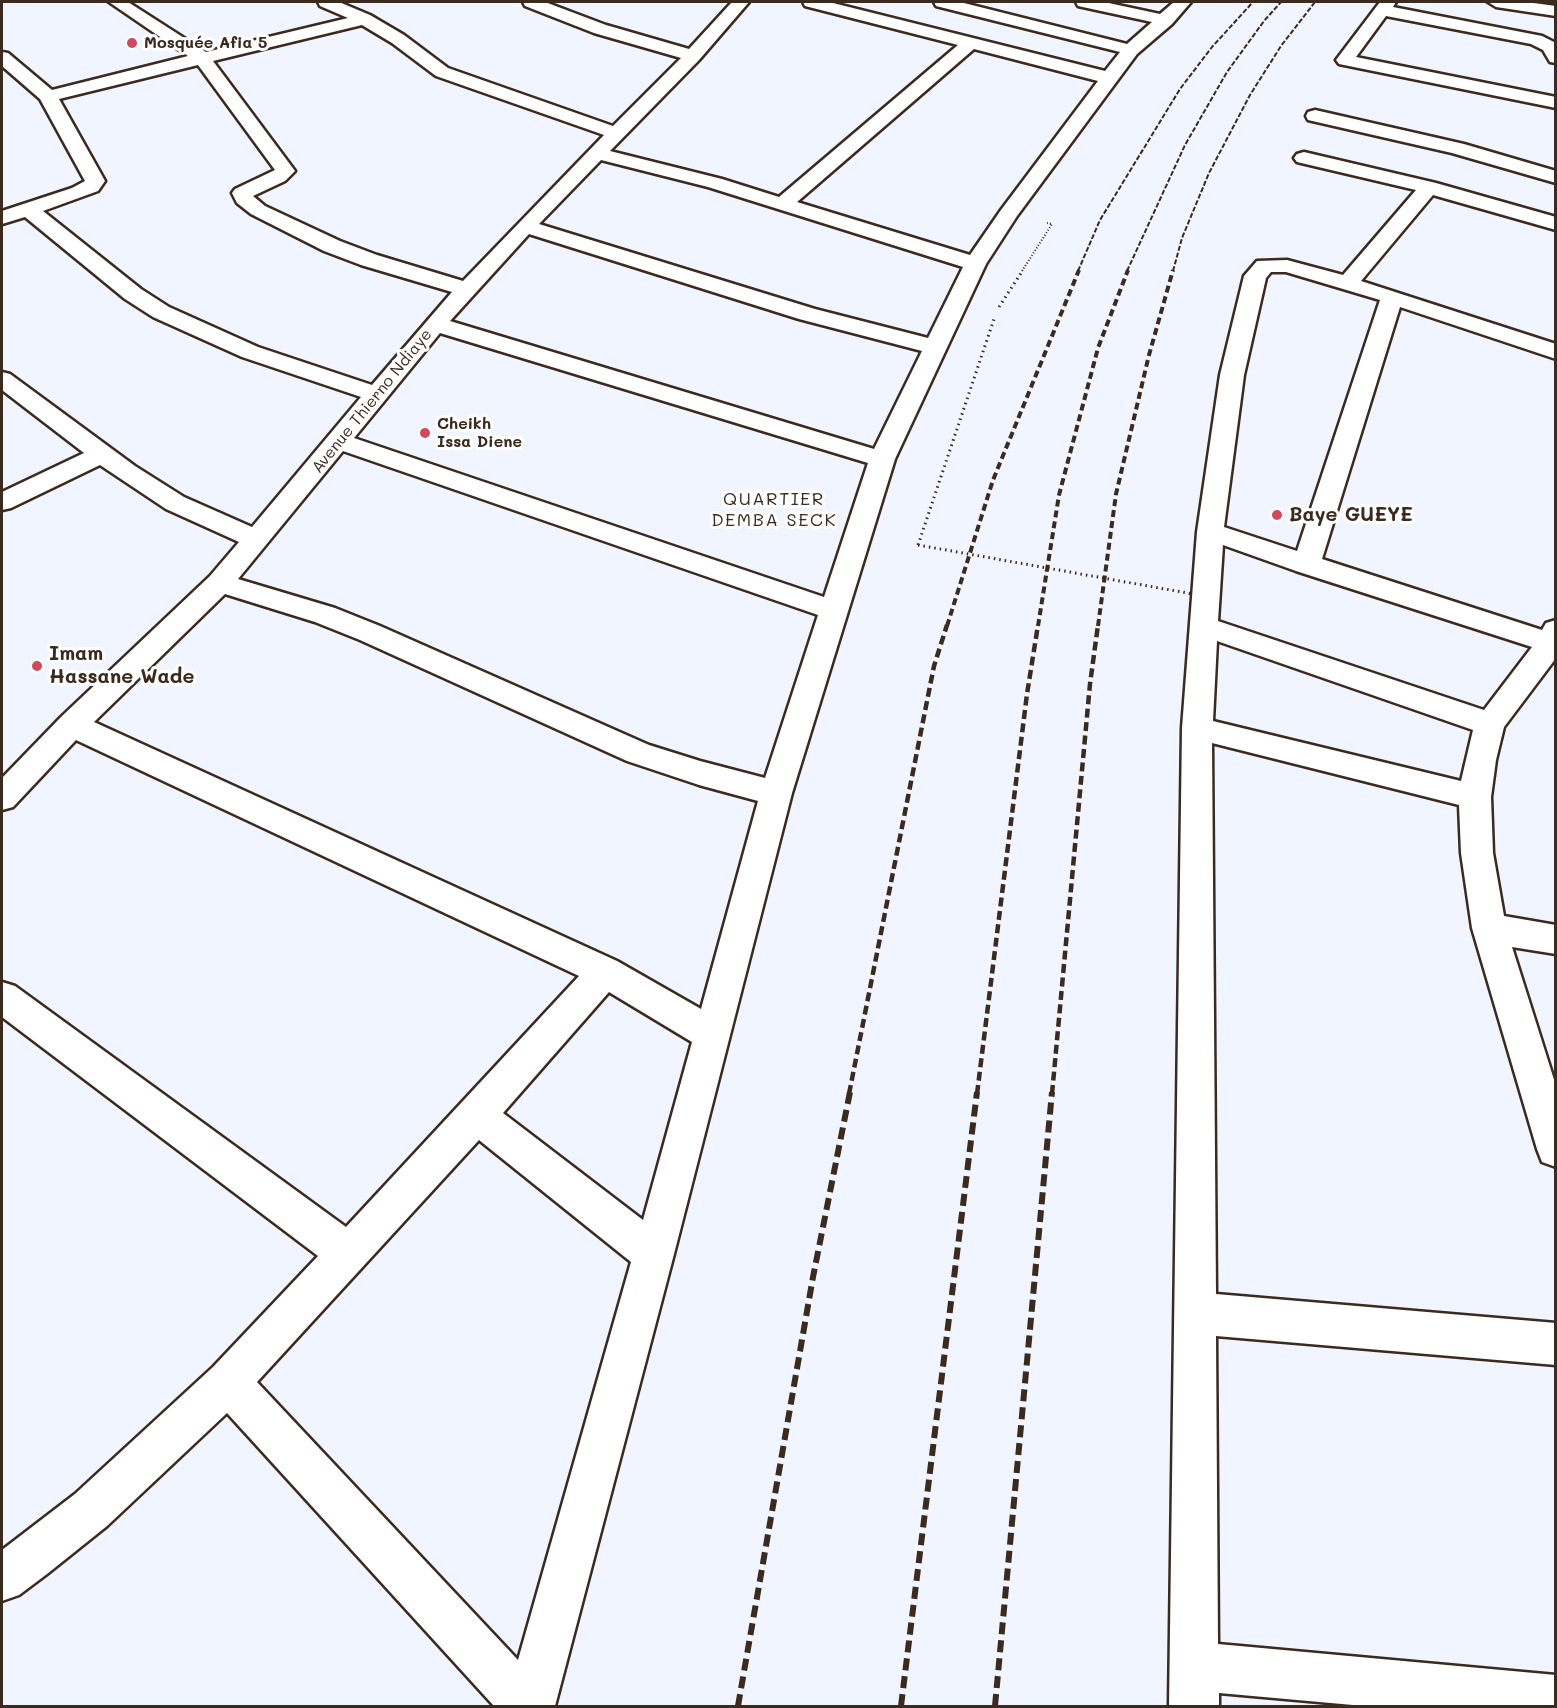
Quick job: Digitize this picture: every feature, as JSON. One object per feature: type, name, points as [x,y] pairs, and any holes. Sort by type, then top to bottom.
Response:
[{"type":"street","points":[[117,2],[201,57],[285,171],[242,193],[244,199],[287,225],[332,246],[369,260],[467,289]]},
{"type":"street","points":[[326,2],[364,18],[398,39],[442,72],[616,133]]},
{"type":"street","points":[[531,2],[600,29],[693,57]]},
{"type":"street","points":[[811,2],[1109,78]]},
{"type":"street","points":[[942,2],[1131,50]]},
{"type":"street","points":[[1084,2],[1174,11]]},
{"type":"street","points":[[1496,2],[1556,11]]},
{"type":"street","name":"Avenue Thierno Ndiaye","points":[[7,780],[72,725],[220,583],[340,442],[375,394],[435,324],[525,226],[693,57],[734,3]]},
{"type":"street","points":[[1556,58],[1550,47],[1536,40],[1385,6],[1345,60],[1556,103]]},
{"type":"street","points":[[528,1707],[654,1254],[777,794],[882,459],[975,264],[1008,214],[1131,50],[1174,11]]},
{"type":"street","points":[[48,96],[364,18]]},
{"type":"street","points":[[783,204],[971,42]]},
{"type":"street","points":[[2,57],[48,96],[95,181],[91,187],[79,192],[2,218]]},
{"type":"street","points":[[1315,116],[1457,148],[1556,177]]},
{"type":"street","points":[[597,153],[684,174],[975,264]]},
{"type":"street","points":[[1304,158],[1429,187],[1556,224]]},
{"type":"street","points":[[1348,283],[1429,187]]},
{"type":"street","points":[[29,210],[133,294],[161,312],[250,352],[375,394]]},
{"type":"street","points":[[525,226],[807,314],[935,347]]},
{"type":"street","points":[[1556,352],[1392,297],[1287,266],[1265,266],[1255,276],[1232,375],[1198,610],[1193,1686],[1556,1700]]},
{"type":"street","points":[[1306,565],[1392,297]]},
{"type":"street","points":[[435,324],[882,459]]},
{"type":"street","points":[[2,379],[126,472],[175,503],[257,540]]},
{"type":"street","points":[[340,442],[834,610]]},
{"type":"street","points":[[2,502],[103,454]]},
{"type":"street","points":[[1210,532],[1551,648],[1490,724],[1480,760],[1475,797],[1477,854],[1489,928],[1556,1149]]},
{"type":"street","points":[[220,583],[325,615],[370,633],[638,753],[699,773],[777,794]]},
{"type":"street","points":[[1198,610],[1490,724]]},
{"type":"street","points":[[72,725],[605,972],[711,1034]]},
{"type":"street","points":[[1197,728],[1475,797]]},
{"type":"street","points":[[1489,928],[1556,940]]},
{"type":"street","points":[[2,1578],[91,1510],[228,1382],[477,1115],[605,972]]},
{"type":"street","points":[[2,997],[349,1254]]},
{"type":"street","points":[[477,1115],[654,1254]]},
{"type":"street","points":[[1194,1313],[1556,1344]]},
{"type":"street","points":[[228,1382],[528,1707]]},
{"type":"path","points":[[1008,214],[1052,224],[996,311],[918,545],[1198,610]]},
{"type":"railway","points":[[1078,271],[1100,220],[1180,89],[1212,47],[1253,2]]},
{"type":"railway","points":[[1127,271],[1185,145],[1227,72],[1264,21],[1281,2]]},
{"type":"railway","points":[[1173,271],[1182,238],[1209,173],[1250,95],[1281,46],[1315,2]]},
{"type":"railway","points":[[947,626],[993,480],[1079,270]]},
{"type":"railway","points":[[1038,626],[1059,495],[1098,348],[1128,270]]},
{"type":"railway","points":[[1098,626],[1116,494],[1149,355],[1173,270]]},
{"type":"railway","points":[[849,1094],[934,666],[947,625]]},
{"type":"railway","points":[[977,1094],[1027,694],[1038,625]]},
{"type":"railway","points":[[1052,1094],[1090,684],[1098,625]]},
{"type":"railway","points":[[738,1706],[813,1277],[850,1092]]},
{"type":"railway","points":[[901,1706],[977,1092]]},
{"type":"railway","points":[[995,1706],[1052,1092]]},
{"type":"place","name":"Mosquée Afia 5","points":[[132,43]]},
{"type":"place","name":"Cheikh Issa Diene","points":[[425,433]]},
{"type":"place","name":"Baye GUEYE","points":[[1277,515]]},
{"type":"place","name":"Imam Hassane Wade","points":[[37,666]]},
{"type":"district","name":"QUARTIER DEMBA SECK","points":[[774,509]]}]
